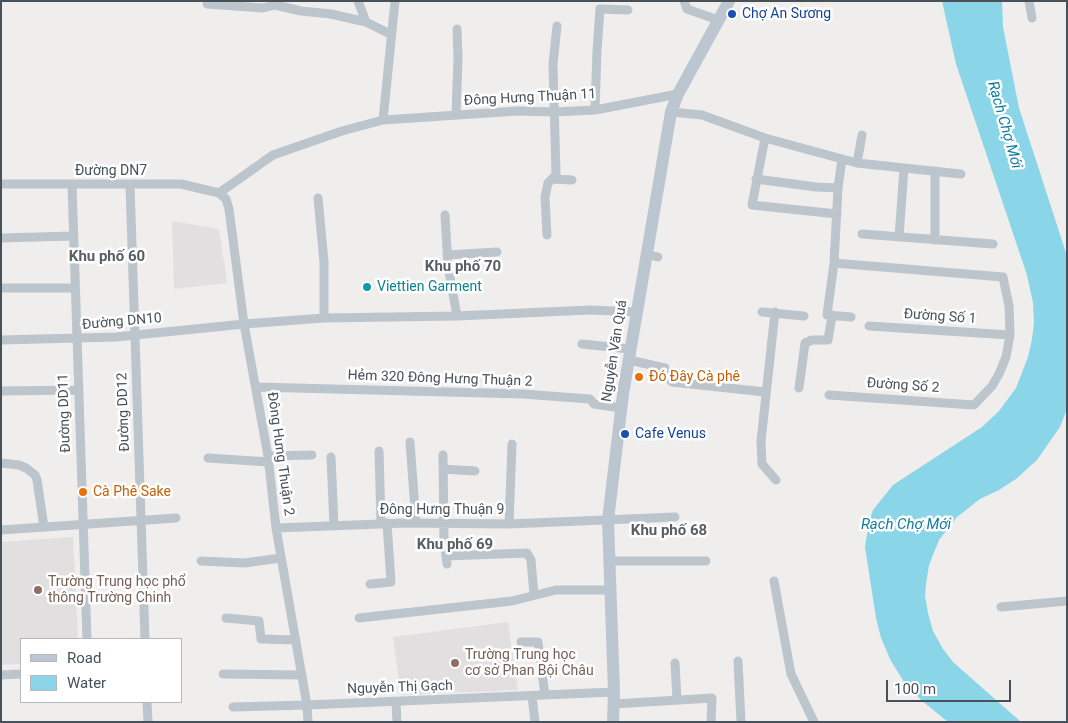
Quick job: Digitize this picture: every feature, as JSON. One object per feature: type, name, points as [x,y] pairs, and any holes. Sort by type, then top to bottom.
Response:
[{"type":"main road","name":"Nguyễn Văn Quá","points":[[613,722],[614,698],[608,520],[629,355],[636,312],[652,256],[671,112],[678,94],[730,1]]},
{"type":"street","points":[[358,1],[366,22]]},
{"type":"street","points":[[383,120],[390,34],[395,1]]},
{"type":"street","points":[[684,1],[687,9],[718,20]]},
{"type":"street","points":[[1029,1],[1032,18]]},
{"type":"street","points":[[207,4],[263,8],[275,5],[366,22],[390,34]]},
{"type":"street","points":[[595,110],[600,9],[628,10]]},
{"type":"street","points":[[547,235],[546,197],[548,183],[556,175],[553,64],[557,26]]},
{"type":"street","points":[[456,115],[457,29]]},
{"type":"street","name":"Đông Hưng Thuận 11","points":[[219,193],[273,155],[342,131],[383,120],[518,111],[595,110],[678,94]]},
{"type":"street","points":[[671,112],[702,115],[765,138],[856,162],[961,174]]},
{"type":"street","points":[[856,162],[862,135]]},
{"type":"street","points":[[765,138],[752,205],[837,214]]},
{"type":"street","points":[[842,159],[838,188],[834,263],[827,315],[851,317]]},
{"type":"street","points":[[899,237],[904,168]]},
{"type":"street","points":[[935,171],[935,240]]},
{"type":"street","points":[[553,178],[572,180]]},
{"type":"street","points":[[756,178],[816,187],[838,188]]},
{"type":"street","name":"Đường DN7","points":[[1,184],[181,184],[219,193]]},
{"type":"street","name":"Đường DD11","points":[[72,185],[87,638]]},
{"type":"street","name":"Đường DD12","points":[[130,185],[145,638]]},
{"type":"street","name":"Đông Hưng Thuận 2","points":[[219,193],[226,199],[229,209],[244,324],[257,388],[276,528],[307,705],[308,722]]},
{"type":"street","points":[[318,198],[324,262],[324,318]]},
{"type":"street","points":[[445,215],[447,255],[457,316]]},
{"type":"street","points":[[862,234],[989,244]]},
{"type":"street","points":[[1,238],[73,236]]},
{"type":"street","points":[[447,255],[497,252]]},
{"type":"street","points":[[834,263],[1003,277],[1009,306],[1010,335]]},
{"type":"street","points":[[1,288],[75,288]]},
{"type":"street","name":"Đường DN10","points":[[1,340],[135,336],[244,324],[324,318],[457,316],[590,310],[636,312]]},
{"type":"street","points":[[762,312],[804,316]]},
{"type":"street","points":[[775,312],[761,441],[762,464],[776,480]]},
{"type":"street","points":[[799,388],[805,343],[812,340],[828,340],[832,315]]},
{"type":"street","name":"Đường Số 1","points":[[869,326],[1010,335]]},
{"type":"street","name":"Đường Số 2","points":[[830,396],[974,405],[992,386],[999,374],[1006,356],[1010,335]]},
{"type":"street","points":[[582,344],[629,355],[665,368],[666,374],[672,382],[765,392]]},
{"type":"street","name":"Hẻm 320 Đông Hưng Thuận 2","points":[[257,388],[523,394],[590,399],[594,404],[621,408]]},
{"type":"street","points":[[1,391],[78,390]]},
{"type":"street","points":[[410,442],[416,522]]},
{"type":"street","points":[[509,524],[512,444]]},
{"type":"street","points":[[370,584],[391,582],[384,523],[379,451]]},
{"type":"street","points":[[208,458],[268,459],[312,455]]},
{"type":"street","points":[[443,455],[443,524],[446,560],[527,553],[531,560],[534,595]]},
{"type":"street","points":[[331,457],[334,526]]},
{"type":"street","points":[[1,463],[19,465],[35,475],[44,527]]},
{"type":"street","points":[[443,469],[475,471]]},
{"type":"street","name":"Đông Hưng Thuận 9","points":[[276,528],[416,522],[509,524],[675,517]]},
{"type":"street","points":[[1,530],[176,518]]},
{"type":"street","points":[[202,561],[244,563],[281,558]]},
{"type":"street","points":[[609,561],[706,561]]},
{"type":"street","points":[[774,581],[790,674],[814,722]]},
{"type":"street","points":[[359,618],[512,601],[556,590],[610,590]]},
{"type":"street","points":[[1001,608],[1067,601]]},
{"type":"street","points":[[226,618],[259,621],[261,639],[296,640]]},
{"type":"street","points":[[521,642],[538,642],[544,695]]},
{"type":"street","points":[[738,661],[740,722]]},
{"type":"street","points":[[675,663],[677,700]]},
{"type":"street","points":[[1,675],[20,674]]},
{"type":"street","points":[[223,674],[302,675]]},
{"type":"street","name":"Nguyễn Thị Gạch","points":[[233,707],[544,695],[677,700],[712,698],[711,722]]},
{"type":"street","points":[[532,696],[535,722]]},
{"type":"street","points":[[396,702],[397,722]]},
{"type":"street","points":[[147,703],[148,722]]},
{"type":"shaded area","points":[[172,221],[219,229],[227,283],[174,289]]},
{"type":"shaded area","name":"Trường Trung học phổ thông Trường Chinh","points":[[73,537],[78,638],[20,638],[20,664],[1,665],[1,542]]},
{"type":"shaded area","name":"Trường Trung học cơ sở Phan Bội Châu","points":[[508,622],[518,690],[401,695],[393,637]]},
{"type":"water","name":"Rạch Chợ Mới","points":[[942,1],[1002,1],[1003,27],[1019,108],[1067,256],[1067,409],[1060,427],[1037,460],[1016,479],[980,499],[957,517],[939,540],[929,565],[926,584],[925,596],[928,613],[933,631],[943,649],[953,662],[1021,722],[948,722],[921,700],[904,682],[891,661],[881,638],[865,547],[873,510],[893,485],[982,427],[999,411],[1016,388],[1028,357],[1032,339],[1034,323],[1033,303],[1027,275],[956,64]]},
{"type":"place","name":"Chợ An Sương","points":[[732,14]]},
{"type":"place","name":"Viettien Garment","points":[[367,287]]},
{"type":"place","name":"Đó Đây Cà phê","points":[[639,377]]},
{"type":"place","name":"Cafe Venus","points":[[625,434]]},
{"type":"place","name":"Cà Phê Sake","points":[[83,492]]},
{"type":"place","name":"Trường Trung học phổ thông Trường Chinh","points":[[38,590]]},
{"type":"place","name":"Trường Trung học cơ sở Phan Bội Châu","points":[[455,663]]},
{"type":"district","name":"Khu phố 60","points":[[107,257]]},
{"type":"district","name":"Khu phố 70","points":[[463,267]]},
{"type":"district","name":"Khu phố 68","points":[[669,531]]},
{"type":"district","name":"Khu phố 69","points":[[455,545]]}]
